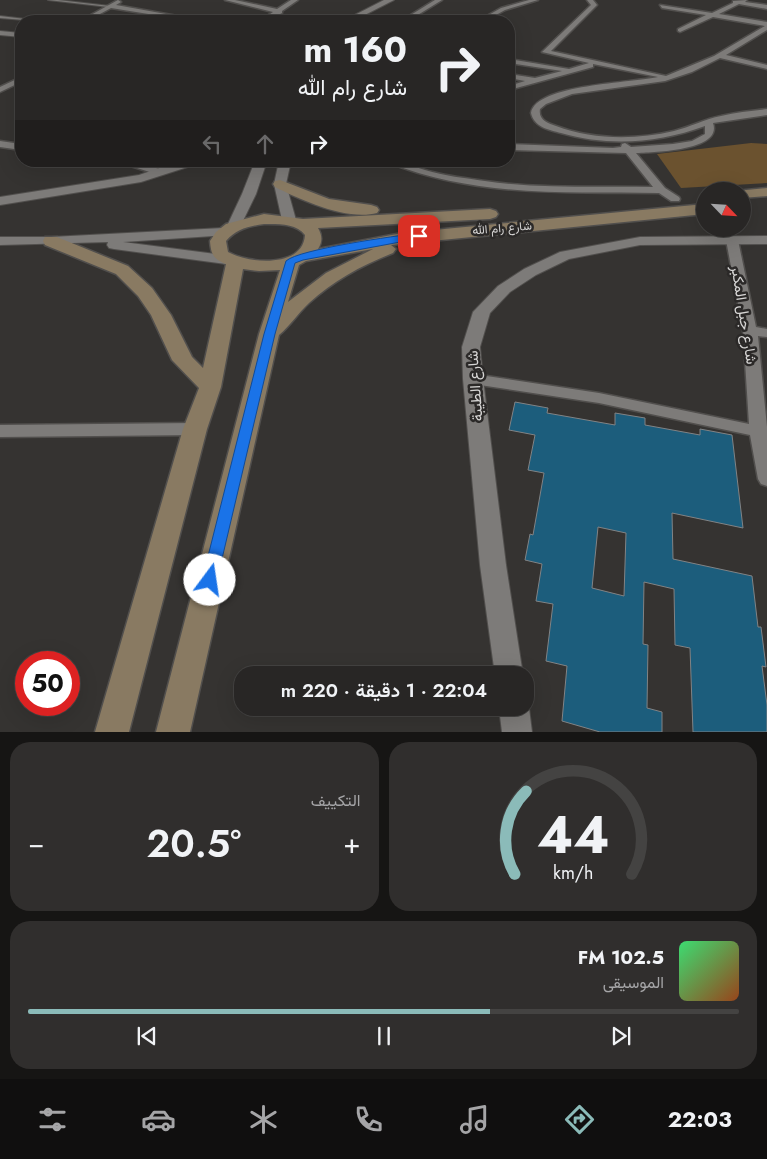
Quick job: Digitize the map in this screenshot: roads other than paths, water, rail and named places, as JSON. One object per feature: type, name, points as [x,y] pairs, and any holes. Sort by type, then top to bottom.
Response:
[{"type":"main road","points":[[280,184],[309,198],[365,210],[496,214]]},
{"type":"main road","points":[[751,193],[767,192]]},
{"type":"main road","name":"شارع رام الله","points":[[229,229],[264,219],[296,222],[496,214],[696,198]]},
{"type":"main road","points":[[751,205],[767,204]]},
{"type":"main road","name":"شارع رام الله","points":[[230,261],[263,265],[381,241],[436,234],[696,210]]},
{"type":"main road","points":[[173,732],[269,334],[296,259],[310,248],[314,241],[309,229],[296,222]]},
{"type":"main road","points":[[112,732],[195,429],[210,387],[230,261],[220,254],[217,247],[218,241],[229,229]]},
{"type":"main road","points":[[269,334],[302,299],[328,279],[360,260],[384,250],[436,234]]},
{"type":"main road","points":[[51,241],[122,270],[145,292],[160,315],[183,360],[210,387]]},
{"type":"street","points":[[94,15],[121,0]]},
{"type":"street","points":[[228,0],[280,12]]},
{"type":"street","points":[[274,15],[295,0]]},
{"type":"street","points":[[359,15],[390,0]]},
{"type":"street","points":[[366,15],[395,0]]},
{"type":"street","points":[[414,15],[439,0]]},
{"type":"street","points":[[492,15],[503,9],[535,0]]},
{"type":"street","points":[[590,0],[594,6],[546,51],[551,54],[670,77]]},
{"type":"street","points":[[729,1],[741,1],[767,7]]},
{"type":"street","points":[[680,30],[741,1]]},
{"type":"street","points":[[109,6],[165,15]]},
{"type":"street","points":[[662,6],[767,26]]},
{"type":"street","points":[[767,26],[703,65],[670,77],[567,93],[538,106],[535,112],[540,122],[550,127],[575,134],[619,140],[658,136],[738,115],[767,112]]},
{"type":"street","points":[[0,33],[15,34]]},
{"type":"street","points":[[720,56],[767,67]]},
{"type":"street","points":[[515,62],[572,70]]},
{"type":"street","points":[[515,86],[594,63]]},
{"type":"street","points":[[515,77],[535,81],[567,93]]},
{"type":"street","points":[[0,79],[15,80]]},
{"type":"street","points":[[0,90],[15,83]]},
{"type":"street","points":[[515,147],[630,151],[699,142],[709,135],[711,129],[708,122]]},
{"type":"street","points":[[619,140],[661,190],[675,199]]},
{"type":"street","points":[[0,144],[15,148]]},
{"type":"street","points":[[0,152],[15,150]]},
{"type":"street","points":[[142,167],[160,172]]},
{"type":"street","points":[[0,201],[141,178],[175,167]]},
{"type":"street","points":[[0,241],[80,240],[229,229],[249,194],[259,167]]},
{"type":"street","points":[[284,167],[280,184],[296,222]]},
{"type":"street","points":[[410,167],[424,172],[499,185],[661,190]]},
{"type":"street","points":[[424,172],[428,167]]},
{"type":"street","points":[[80,240],[230,261]]},
{"type":"street","name":"شارع جبل المكبر","points":[[732,240],[750,330],[767,479]]},
{"type":"street","name":"شارع الطيبة","points":[[508,666],[493,565],[473,379],[472,346],[482,312],[504,289],[530,272],[565,255],[640,241],[767,240]]},
{"type":"street","points":[[750,330],[767,333]]},
{"type":"street","points":[[473,379],[599,398],[763,432]]},
{"type":"street","points":[[0,431],[195,429]]},
{"type":"street","points":[[515,716],[517,732]]},
{"type":"lane","points":[[49,0],[109,6]]},
{"type":"lane","points":[[0,18],[15,19]]}]
